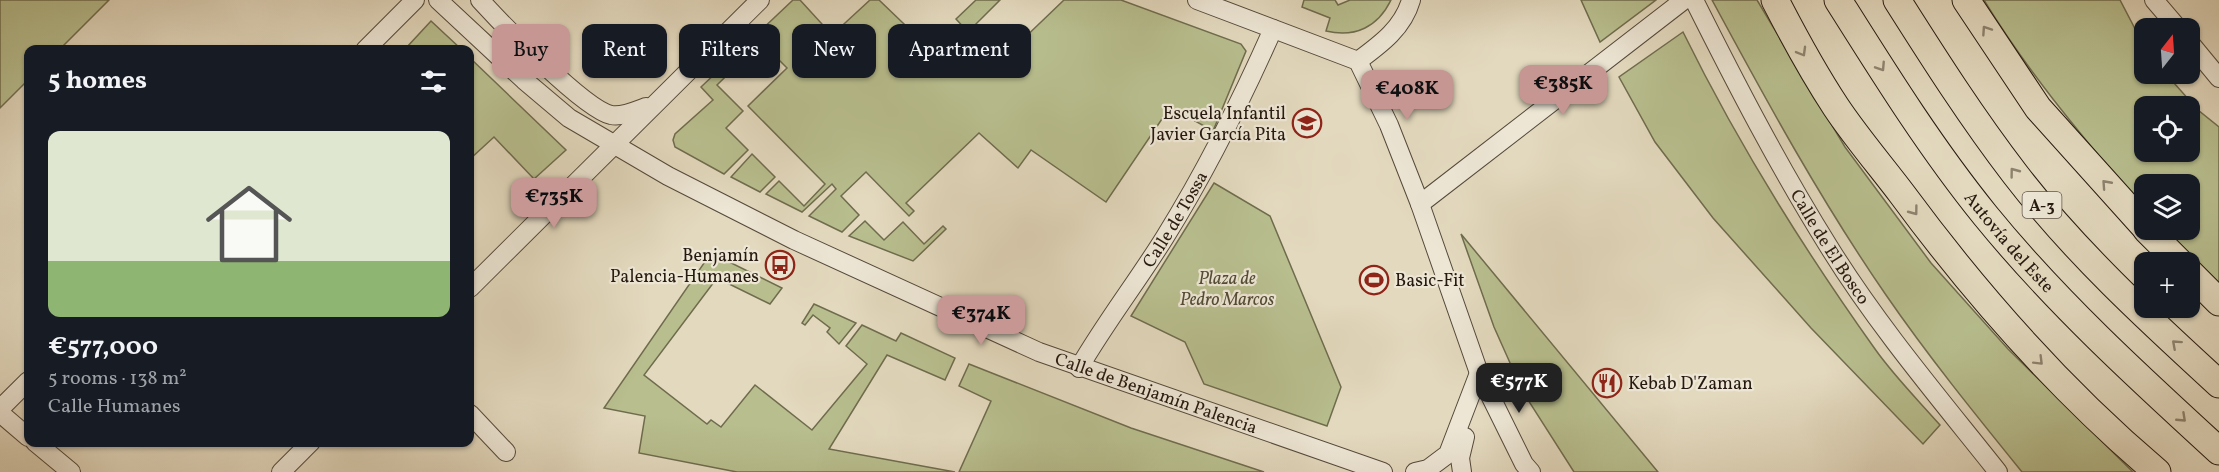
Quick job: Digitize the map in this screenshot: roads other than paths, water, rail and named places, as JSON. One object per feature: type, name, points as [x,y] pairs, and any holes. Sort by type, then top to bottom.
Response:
[{"type":"highway","points":[[1775,0],[1802,52],[1837,108],[1959,272],[2025,347],[2148,472]]},
{"type":"highway","name":"Autovía del Este","points":[[1838,0],[1906,106],[1985,214],[2108,349],[2219,451]]},
{"type":"highway","name":"A-3","points":[[1897,0],[1949,82],[2016,176],[2086,254],[2161,331],[2219,384]]},
{"type":"highway","points":[[1966,0],[2038,108],[2134,215]]},
{"type":"highway","points":[[2158,240],[2170,252]]},
{"type":"highway","points":[[2200,283],[2219,302]]},
{"type":"highway","points":[[2103,426],[2157,472]]},
{"type":"street","points":[[370,45],[415,0]]},
{"type":"street","name":"Calle de Benjamín Palencia","points":[[438,0],[524,80],[569,118],[668,176],[794,240],[1079,368],[1383,472]]},
{"type":"street","points":[[480,0],[538,58],[583,97],[609,115],[615,127],[612,145]]},
{"type":"street","points":[[474,284],[760,0]]},
{"type":"street","points":[[1197,0],[1358,61],[1389,124],[1420,204],[1479,374],[1530,472]]},
{"type":"street","points":[[1358,61],[1394,32],[1407,15],[1411,0]]},
{"type":"street","points":[[1420,204],[1684,0]]},
{"type":"street","name":"Calle de El Bosco","points":[[1694,0],[1743,98],[1829,249],[1909,360],[1998,472]]},
{"type":"street","points":[[2154,0],[2169,18]]},
{"type":"street","name":"Calle de Tossa","points":[[1079,368],[1101,330],[1167,234],[1216,148],[1273,29]]},
{"type":"street","points":[[2200,56],[2219,78]]},
{"type":"street","points":[[609,115],[626,115],[653,104]]},
{"type":"street","points":[[1415,472],[1428,469],[1448,454],[1479,374]]},
{"type":"street","points":[[1462,472],[1460,458],[1479,374]]},
{"type":"street","points":[[24,385],[0,411],[24,433]]},
{"type":"street","points":[[474,418],[506,452]]},
{"type":"street","points":[[41,447],[71,472]]},
{"type":"street","points":[[281,472],[306,447]]},
{"type":"place","name":"Escuela Infantil Javier García Pita","points":[[1307,123]]},
{"type":"place","name":"Benjamín Palencia-Humanes","points":[[780,265]]},
{"type":"place","name":"Basic-Fit","points":[[1374,280]]},
{"type":"place","name":"Kebab D'Zaman","points":[[1607,383]]},
{"type":"park label","name":"Plaza de Pedro Marcos","points":[[1227,288]]}]
